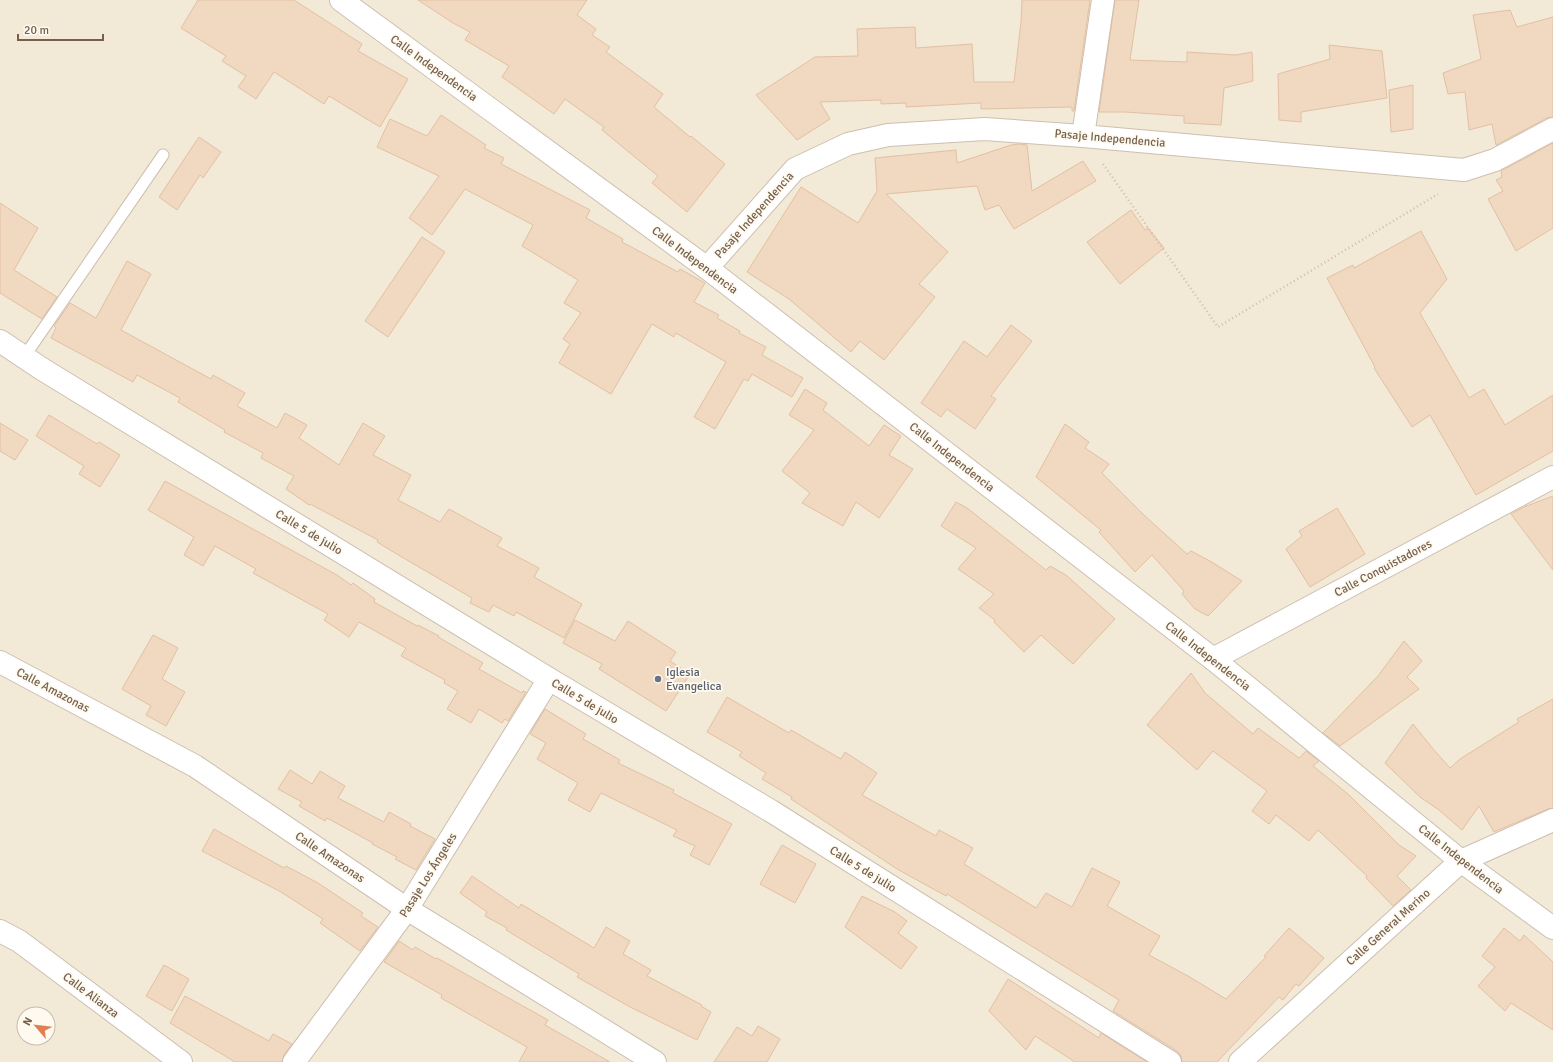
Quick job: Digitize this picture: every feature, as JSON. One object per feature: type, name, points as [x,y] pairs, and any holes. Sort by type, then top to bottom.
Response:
[{"type":"street","name":"Calle Independencia","points":[[341,0],[707,268],[1214,659],[1461,861],[1553,928]]},
{"type":"street","points":[[1083,136],[1102,0]]},
{"type":"street","name":"Pasaje Independencia","points":[[707,268],[795,169],[848,144],[888,135],[985,129],[1083,136],[1464,170],[1495,160],[1553,129]]},
{"type":"street","name":"Calle 5 de julio","points":[[0,341],[549,679],[771,811],[1170,1062]]},
{"type":"street","name":"Calle Conquistadores","points":[[1214,659],[1553,477]]},
{"type":"street","name":"Calle Amazonas","points":[[0,662],[194,766],[407,910],[655,1062]]},
{"type":"street","name":"Pasaje Los Ángeles","points":[[294,1062],[407,910],[549,679]]},
{"type":"street","name":"Calle General Merino","points":[[1240,1062],[1461,861],[1553,820]]},
{"type":"street","name":"Calle Alianza","points":[[0,930],[19,941],[181,1062]]},
{"type":"lane","points":[[24,357],[163,154]]},
{"type":"path","points":[[1083,136],[1218,327],[1441,193]]},
{"type":"shaded area","points":[[0,0],[1553,0],[1553,1062],[0,1062]]},
{"type":"building","points":[[198,0],[294,0],[362,44],[358,51],[408,79],[380,127],[329,96],[324,104],[274,72],[256,99],[238,87],[246,76],[222,61],[226,56],[181,28]]},
{"type":"building","points":[[418,0],[587,0],[577,15],[596,29],[592,35],[610,47],[606,52],[663,94],[654,107],[725,164],[687,212],[652,183],[658,176],[602,130],[604,127],[565,99],[554,114],[502,77],[509,66],[465,40],[470,32],[453,23]]},
{"type":"building","points":[[1022,0],[1090,0],[1074,111],[1072,111],[1072,107],[981,109],[981,103],[906,107],[906,103],[881,104],[881,100],[820,102],[830,119],[797,140],[756,95],[815,57],[858,56],[857,29],[915,27],[916,48],[972,44],[974,82],[1014,82]]},
{"type":"building","points":[[1115,0],[1139,0],[1130,60],[1187,62],[1187,52],[1236,55],[1252,52],[1253,81],[1224,88],[1221,125],[1184,123],[1184,116],[1125,112],[1099,112]]},
{"type":"building","points":[[1510,10],[1517,27],[1553,17],[1553,117],[1547,118],[1496,145],[1492,124],[1469,130],[1465,92],[1448,94],[1443,73],[1481,59],[1473,15]]},
{"type":"building","points":[[1329,45],[1382,51],[1387,98],[1301,112],[1301,122],[1279,120],[1278,74],[1330,59]]},
{"type":"building","points":[[1413,85],[1413,129],[1391,132],[1389,90]]},
{"type":"building","points":[[441,115],[486,145],[484,148],[504,158],[501,164],[590,210],[586,218],[623,239],[622,242],[678,272],[680,269],[705,283],[694,302],[719,315],[717,318],[740,331],[739,333],[766,347],[762,355],[803,378],[792,397],[752,374],[748,381],[744,379],[715,429],[694,417],[726,362],[676,333],[674,337],[652,324],[611,394],[559,363],[570,344],[563,339],[581,313],[564,303],[578,280],[522,246],[533,225],[465,189],[432,235],[409,218],[439,176],[377,147],[390,119],[427,136]]},
{"type":"building","points":[[199,137],[221,152],[203,178],[200,175],[177,210],[159,197]]},
{"type":"building","points":[[1553,143],[1553,228],[1516,251],[1488,199],[1503,191],[1496,180],[1502,177],[1501,171]]},
{"type":"building","points":[[1011,145],[1027,145],[1032,191],[1083,161],[1096,181],[1014,229],[999,205],[985,210],[977,186],[886,194],[948,252],[919,284],[935,297],[884,360],[860,341],[851,352],[789,299],[747,272],[801,187],[858,223],[877,191],[875,158],[956,150],[957,163]]},
{"type":"building","points":[[0,203],[38,228],[14,270],[57,297],[42,319],[0,293]]},
{"type":"building","points":[[1131,210],[1145,230],[1148,228],[1164,248],[1120,284],[1087,242]]},
{"type":"building","points":[[1421,231],[1447,279],[1420,313],[1469,398],[1484,389],[1505,425],[1553,395],[1553,451],[1476,495],[1430,415],[1412,427],[1374,368],[1375,367],[1327,278],[1353,265],[1354,268]]},
{"type":"building","points":[[422,237],[445,252],[388,337],[365,321]]},
{"type":"building","points":[[127,261],[151,274],[121,330],[211,379],[213,375],[245,393],[237,406],[277,428],[285,413],[307,425],[299,438],[339,465],[363,423],[385,436],[373,455],[411,475],[398,500],[440,522],[449,509],[502,538],[497,546],[539,568],[534,577],[582,604],[564,638],[516,612],[514,616],[493,605],[489,612],[470,603],[472,598],[377,542],[378,540],[310,504],[309,505],[286,489],[294,476],[261,458],[263,453],[224,432],[225,430],[178,402],[180,398],[137,375],[133,382],[51,338],[56,328],[54,326],[70,303],[96,318]]},
{"type":"building","points":[[1011,325],[1032,341],[991,396],[996,399],[975,429],[947,409],[941,417],[921,403],[964,341],[987,357]]},
{"type":"building","points":[[805,389],[827,403],[823,410],[869,446],[884,425],[901,436],[889,455],[913,469],[879,518],[856,502],[843,526],[802,503],[810,493],[782,471],[814,430],[789,415]]},
{"type":"building","points":[[49,415],[97,444],[99,442],[120,455],[100,487],[79,474],[84,466],[36,436]]},
{"type":"building","points":[[0,423],[28,440],[15,460],[0,451]]},
{"type":"building","points":[[1065,424],[1089,442],[1085,448],[1109,464],[1102,473],[1145,516],[1187,554],[1191,551],[1242,581],[1208,616],[1195,609],[1182,594],[1184,591],[1152,555],[1135,572],[1099,532],[1101,530],[1036,477]]},
{"type":"building","points":[[165,481],[337,575],[351,585],[353,583],[375,599],[374,602],[417,626],[418,625],[439,636],[438,637],[483,663],[479,669],[522,693],[523,691],[526,692],[508,721],[505,719],[502,723],[479,709],[471,723],[447,709],[458,691],[444,683],[445,680],[401,656],[406,648],[359,622],[349,637],[324,620],[328,614],[253,573],[256,569],[215,546],[203,566],[184,555],[194,537],[148,510]]},
{"type":"building","points":[[1553,496],[1553,570],[1511,514],[1524,507]]},
{"type":"building","points":[[956,502],[967,508],[1046,570],[1050,566],[1066,575],[1115,619],[1073,664],[1041,635],[1024,652],[994,622],[995,620],[979,608],[994,594],[958,569],[976,548],[941,526]]},
{"type":"building","points":[[1337,508],[1365,554],[1310,587],[1286,549],[1302,536],[1299,531]]},
{"type":"building","points":[[575,620],[615,641],[628,621],[676,652],[670,661],[690,674],[666,711],[599,669],[602,664],[563,643]]},
{"type":"building","points":[[153,635],[178,648],[162,679],[185,692],[166,726],[146,715],[151,706],[122,689]]},
{"type":"building","points":[[1404,641],[1422,661],[1407,677],[1419,689],[1340,746],[1323,733],[1378,676]]},
{"type":"building","points":[[1191,673],[1205,693],[1253,734],[1258,728],[1299,758],[1306,751],[1319,761],[1313,766],[1348,794],[1399,845],[1416,856],[1397,876],[1411,890],[1393,906],[1366,878],[1367,876],[1318,830],[1309,841],[1276,815],[1269,824],[1252,811],[1267,791],[1213,751],[1197,770],[1147,725]]},
{"type":"building","points":[[727,697],[789,733],[791,730],[841,759],[845,752],[877,773],[862,795],[936,836],[939,830],[973,848],[964,864],[1036,908],[1046,893],[1072,907],[1092,868],[1120,882],[1107,906],[1160,936],[1149,955],[1226,999],[1266,957],[1264,956],[1289,928],[1324,958],[1299,986],[1296,984],[1283,1000],[1279,997],[1217,1062],[1182,1062],[1181,1056],[1177,1051],[1113,1011],[1119,1000],[947,894],[946,896],[897,869],[791,799],[792,797],[762,779],[766,773],[739,756],[742,752],[707,732]]},
{"type":"building","points":[[1553,699],[1553,808],[1494,832],[1479,806],[1462,830],[1439,810],[1420,797],[1385,763],[1413,724],[1450,768],[1460,759],[1519,722],[1517,719]]},
{"type":"building","points":[[545,709],[586,734],[583,739],[620,760],[618,763],[674,790],[673,793],[732,824],[709,865],[690,855],[695,846],[673,836],[677,830],[601,793],[590,812],[568,800],[578,783],[537,759],[546,743],[530,734]]},
{"type":"building","points":[[290,770],[312,784],[320,771],[345,786],[338,798],[384,822],[389,812],[411,824],[410,826],[435,839],[416,870],[395,859],[397,857],[372,844],[373,843],[327,818],[325,821],[299,806],[302,802],[278,789]]},
{"type":"building","points":[[214,829],[284,868],[286,866],[318,883],[363,913],[361,916],[378,927],[360,951],[320,923],[323,919],[281,892],[202,851]]},
{"type":"building","points":[[782,845],[816,864],[795,903],[760,884]]},
{"type":"building","points":[[472,876],[519,908],[521,904],[594,948],[606,927],[630,941],[623,954],[651,970],[647,976],[702,1005],[701,1006],[711,1012],[697,1040],[630,1007],[577,977],[579,974],[506,930],[507,928],[485,916],[487,912],[460,893]]},
{"type":"building","points":[[862,896],[895,912],[907,921],[898,933],[917,947],[901,969],[845,927]]},
{"type":"building","points":[[1504,928],[1520,941],[1524,935],[1553,962],[1553,1030],[1511,1003],[1505,1011],[1478,986],[1495,967],[1482,956]]},
{"type":"building","points":[[399,941],[413,950],[415,947],[436,959],[437,958],[548,1020],[545,1025],[610,1062],[519,1062],[527,1047],[441,998],[442,995],[384,962]]},
{"type":"building","points":[[164,965],[189,979],[172,1011],[146,996]]},
{"type":"building","points":[[1008,979],[1099,1038],[1101,1033],[1147,1062],[1075,1062],[1035,1036],[1026,1050],[989,1011]]},
{"type":"building","points":[[185,996],[269,1041],[273,1034],[292,1044],[284,1055],[282,1062],[235,1062],[170,1023]]},
{"type":"building","points":[[758,1026],[780,1039],[767,1062],[714,1062],[737,1027],[752,1036]]},
{"type":"place","name":"Iglesia Evangelica","points":[[658,679]]}]
